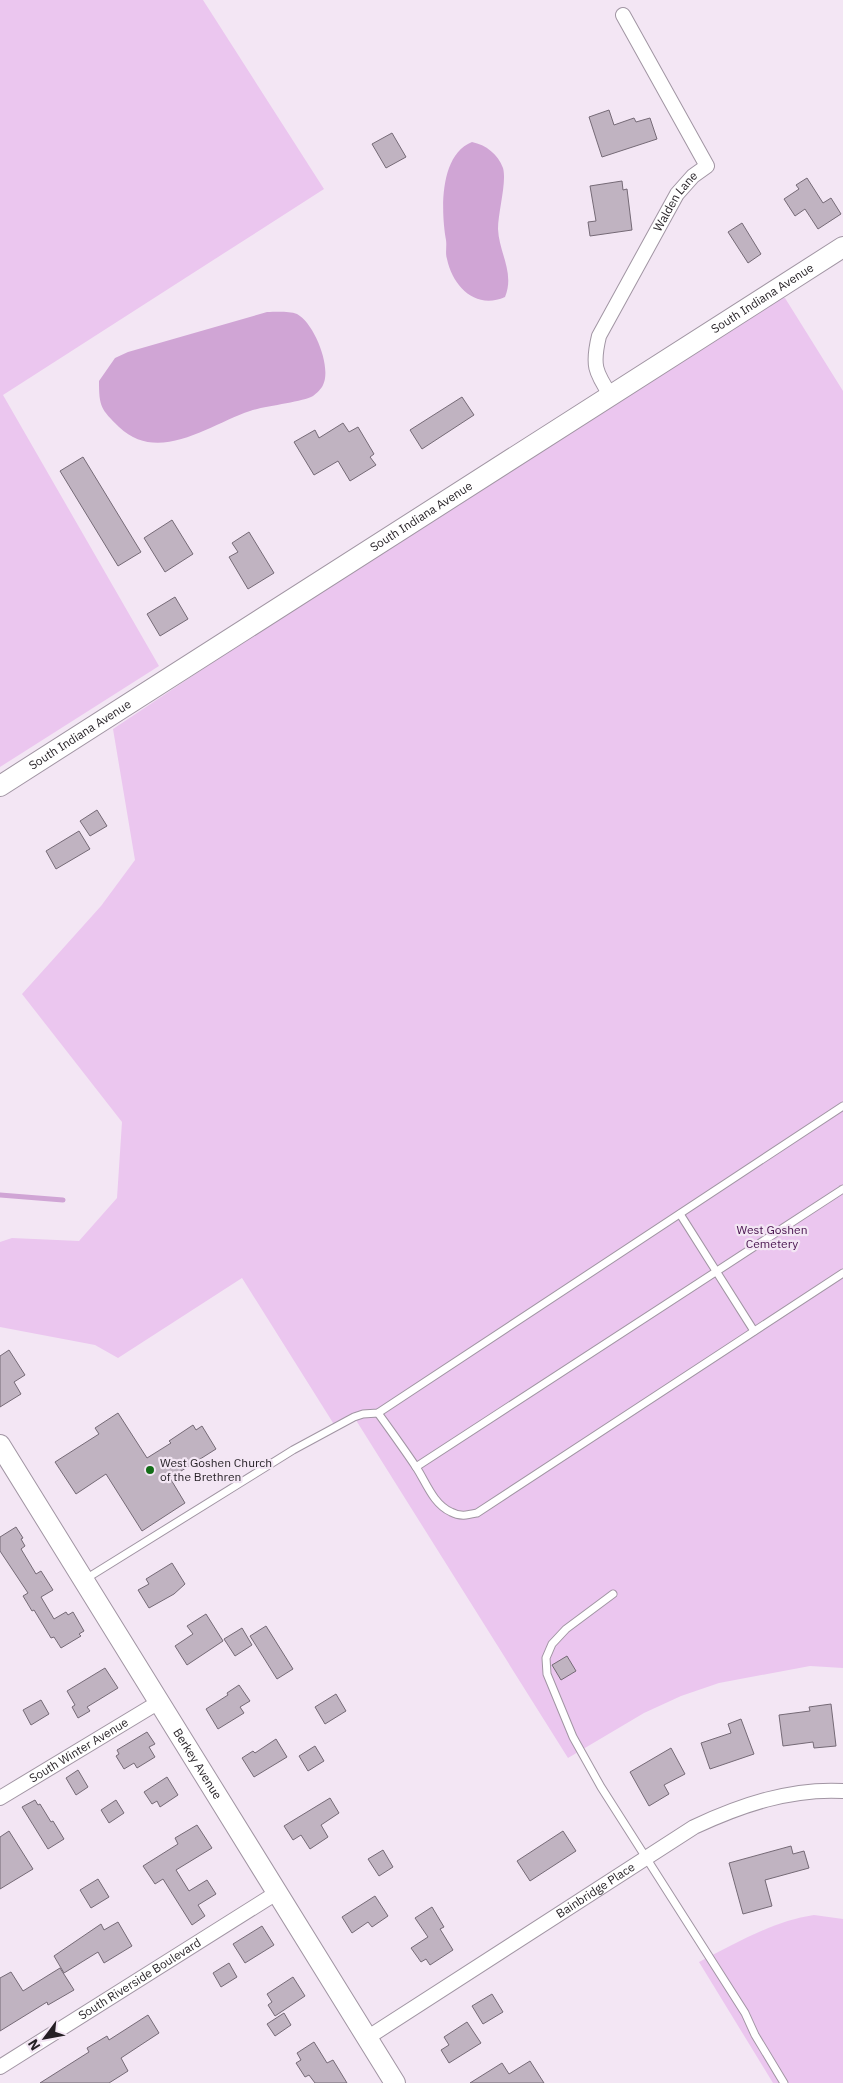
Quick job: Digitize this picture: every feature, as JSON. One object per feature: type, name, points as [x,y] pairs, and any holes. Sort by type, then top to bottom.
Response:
[{"type":"street","name":"Walden Lane","points":[[611,396],[598,375],[594,356],[599,336],[677,194],[693,176],[706,166],[624,15]]},
{"type":"street","name":"South Indiana Avenue","points":[[0,786],[843,247]]},
{"type":"street","name":"Berkey Avenue","points":[[2,1451],[396,2083]]},
{"type":"street","name":"South Winter Avenue","points":[[0,1798],[159,1702]]},
{"type":"street","name":"Bainbridge Place","points":[[367,2038],[694,1827],[725,1813],[794,1794],[826,1790],[843,1791]]},
{"type":"street","name":"South Riverside Boulevard","points":[[0,2067],[278,1892]]},
{"type":"lane","points":[[84,1580],[293,1450],[354,1417],[378,1413],[843,1106]]},
{"type":"lane","points":[[416,1467],[843,1189]]},
{"type":"lane","points":[[680,1214],[754,1331]]},
{"type":"lane","points":[[378,1413],[443,1508],[464,1516],[477,1513],[843,1273]]},
{"type":"lane","points":[[613,1594],[566,1629],[552,1644],[546,1658],[546,1674],[573,1737],[602,1787],[745,2013],[755,2035],[784,2083]]},
{"type":"green space","points":[[0,0],[203,0],[324,189],[3,395],[159,666],[0,767]]},
{"type":"green space","name":"West Goshen Cemetery","points":[[765,297],[785,298],[843,391],[843,1668],[810,1666],[719,1683],[681,1696],[644,1713],[568,1758],[354,1417],[335,1426],[242,1278],[118,1358],[95,1345],[0,1327],[0,1242],[12,1238],[79,1241],[117,1198],[122,1122],[22,994],[101,906],[135,860],[113,729],[611,396]]},
{"type":"green space","points":[[814,1915],[843,1919],[843,2083],[773,2083],[699,1962],[769,1928],[784,1922]]},
{"type":"shaded area","points":[[472,142],[482,145],[495,154],[501,163],[504,174],[498,229],[507,271],[508,288],[505,297],[494,300],[475,298],[460,287],[446,257],[443,200],[448,171],[453,159],[461,149]]},
{"type":"shaded area","points":[[267,312],[297,314],[309,326],[315,336],[323,357],[325,377],[319,391],[313,396],[250,411],[202,432],[167,442],[151,442],[134,438],[119,427],[102,407],[99,381],[115,358],[128,352]]},
{"type":"building","points":[[609,110],[614,125],[634,118],[636,122],[650,118],[657,139],[602,157],[589,117]]},
{"type":"building","points":[[392,133],[406,157],[386,168],[372,144]]},
{"type":"building","points":[[807,178],[823,203],[831,198],[841,214],[818,229],[805,209],[795,216],[784,199],[799,189],[796,185]]},
{"type":"building","points":[[622,181],[623,190],[627,189],[632,230],[590,236],[588,222],[596,221],[590,186]]},
{"type":"building","points":[[742,223],[761,254],[748,263],[728,232]]},
{"type":"building","points":[[462,397],[474,415],[422,449],[410,430]]},
{"type":"building","points":[[343,423],[349,432],[358,427],[374,454],[370,457],[376,465],[350,481],[338,461],[314,475],[294,442],[315,430],[319,438]]},
{"type":"building","points":[[83,457],[141,552],[118,566],[60,471]]},
{"type":"building","points":[[172,520],[193,554],[165,572],[144,538]]},
{"type":"building","points":[[249,532],[274,573],[248,589],[229,557],[238,552],[232,543]]},
{"type":"building","points":[[175,597],[188,619],[160,636],[147,614]]},
{"type":"building","points":[[97,810],[107,826],[90,836],[80,821]]},
{"type":"building","points":[[79,831],[90,849],[56,869],[46,851]]},
{"type":"building","points":[[9,1350],[25,1375],[14,1382],[21,1394],[0,1407],[0,1356]]},
{"type":"building","name":"West Goshen Church of the Brethren","points":[[118,1413],[147,1458],[171,1443],[169,1441],[193,1425],[196,1430],[202,1426],[216,1449],[170,1478],[185,1503],[142,1531],[106,1474],[76,1494],[55,1462],[99,1434],[95,1428]]},
{"type":"building","points":[[16,1527],[23,1538],[21,1539],[25,1546],[21,1549],[36,1574],[41,1571],[53,1590],[41,1597],[54,1619],[66,1612],[68,1615],[73,1612],[84,1631],[79,1634],[81,1636],[61,1648],[54,1637],[51,1638],[34,1610],[32,1611],[23,1596],[28,1593],[0,1551],[0,1537]]},
{"type":"building","points":[[172,1563],[185,1584],[174,1594],[149,1608],[138,1590],[149,1584],[146,1579]]},
{"type":"building","points":[[206,1614],[223,1641],[187,1665],[175,1646],[193,1634],[187,1626]]},
{"type":"building","points":[[266,1626],[293,1669],[277,1679],[250,1636]]},
{"type":"building","points":[[242,1628],[252,1645],[235,1656],[224,1639]]},
{"type":"building","points":[[567,1656],[576,1671],[561,1680],[552,1665]]},
{"type":"building","points":[[105,1668],[118,1688],[87,1707],[90,1711],[78,1718],[72,1707],[75,1705],[67,1691]]},
{"type":"building","points":[[239,1685],[250,1701],[240,1707],[244,1713],[218,1729],[206,1709],[228,1695],[227,1693]]},
{"type":"building","points":[[336,1694],[346,1711],[325,1724],[315,1707]]},
{"type":"building","points":[[41,1700],[49,1714],[31,1725],[23,1710]]},
{"type":"building","points":[[831,1704],[836,1746],[814,1748],[813,1742],[783,1746],[779,1715],[810,1711],[809,1707]]},
{"type":"building","points":[[741,1719],[754,1754],[710,1769],[701,1743],[731,1733],[728,1724]]},
{"type":"building","points":[[147,1732],[155,1744],[149,1747],[155,1757],[137,1768],[134,1763],[124,1769],[116,1756],[119,1754],[117,1750]]},
{"type":"building","points":[[276,1739],[287,1757],[254,1777],[242,1758],[253,1751],[255,1753]]},
{"type":"building","points":[[315,1746],[324,1761],[308,1771],[299,1756]]},
{"type":"building","points":[[671,1748],[685,1774],[664,1785],[669,1794],[649,1806],[630,1772]]},
{"type":"building","points":[[78,1770],[88,1787],[76,1795],[66,1778]]},
{"type":"building","points":[[167,1777],[178,1795],[160,1807],[157,1801],[152,1804],[144,1792]]},
{"type":"building","points":[[330,1798],[339,1813],[321,1825],[328,1837],[310,1849],[301,1835],[293,1840],[284,1826]]},
{"type":"building","points":[[35,1800],[38,1805],[40,1804],[51,1822],[53,1821],[64,1839],[48,1849],[22,1807]]},
{"type":"building","points":[[116,1800],[124,1813],[109,1823],[101,1810]]},
{"type":"building","points":[[197,1825],[212,1848],[176,1870],[189,1891],[207,1880],[216,1894],[198,1905],[205,1916],[192,1925],[163,1879],[155,1884],[143,1866],[178,1844],[175,1838]]},
{"type":"building","points":[[9,1831],[33,1869],[0,1889],[0,1837]]},
{"type":"building","points":[[563,1831],[576,1851],[530,1881],[517,1861]]},
{"type":"building","points":[[791,1846],[793,1854],[804,1851],[809,1868],[765,1880],[772,1906],[743,1914],[729,1863]]},
{"type":"building","points":[[383,1850],[393,1867],[379,1876],[368,1859]]},
{"type":"building","points":[[98,1879],[109,1897],[91,1908],[80,1890]]},
{"type":"building","points":[[375,1896],[388,1916],[372,1927],[368,1922],[352,1933],[342,1917]]},
{"type":"building","points":[[432,1907],[444,1927],[440,1929],[453,1950],[430,1965],[426,1959],[421,1962],[411,1948],[428,1937],[415,1918]]},
{"type":"building","points":[[118,1922],[132,1946],[104,1963],[98,1952],[64,1973],[54,1956],[101,1924],[104,1930]]},
{"type":"building","points":[[262,1926],[274,1945],[245,1963],[233,1944]]},
{"type":"building","points":[[229,1963],[237,1977],[221,1987],[213,1973]]},
{"type":"building","points":[[60,1968],[74,1990],[48,2005],[47,2002],[0,2031],[0,1978],[11,1972],[23,1991]]},
{"type":"building","points":[[293,1977],[305,1996],[275,2016],[268,2005],[272,2002],[267,1994]]},
{"type":"building","points":[[492,1994],[503,2012],[483,2024],[472,2006]]},
{"type":"building","points":[[284,2013],[291,2025],[275,2036],[267,2024]]},
{"type":"building","points":[[148,2015],[159,2033],[121,2058],[128,2071],[109,2083],[40,2083],[89,2052],[87,2048],[107,2036],[109,2040]]},
{"type":"building","points":[[467,2022],[481,2043],[449,2063],[441,2050],[449,2045],[444,2037]]},
{"type":"building","points":[[314,2042],[327,2063],[333,2060],[347,2083],[315,2083],[309,2075],[305,2077],[296,2063],[301,2060],[297,2053]]},
{"type":"building","points":[[530,2061],[544,2083],[470,2083],[502,2063],[509,2074]]},
{"type":"waterway","points":[[0,1195],[63,1200]]},
{"type":"place","name":"West Goshen Church of the Brethren","points":[[150,1470]]}]
